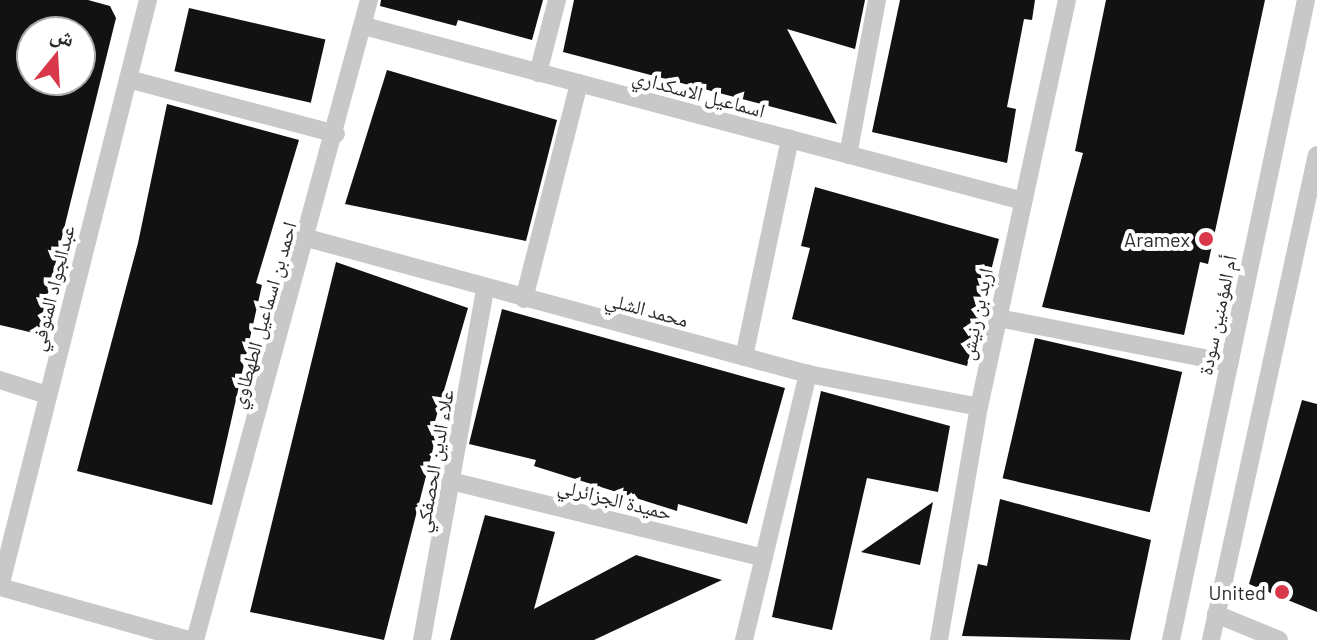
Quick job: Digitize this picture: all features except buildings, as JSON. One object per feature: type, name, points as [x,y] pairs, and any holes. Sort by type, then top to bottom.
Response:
[{"type":"street","name":"عبدالجواد المنوفي","points":[[0,587],[148,0]]},
{"type":"street","name":"احمد بن اسماعيل الطهطاوي","points":[[192,640],[336,134],[369,0]]},
{"type":"street","points":[[538,73],[557,0]]},
{"type":"street","points":[[848,155],[877,0]]},
{"type":"street","name":"اربد بن رنيش","points":[[939,640],[979,407],[1067,0]]},
{"type":"street","name":"أم المؤمنين سودة","points":[[1171,640],[1306,0]]},
{"type":"street","name":"اسماعيل الاسكداري","points":[[364,26],[1023,201]]},
{"type":"street","points":[[128,79],[336,134]]},
{"type":"street","points":[[524,299],[579,83]]},
{"type":"street","points":[[744,357],[790,139]]},
{"type":"street","points":[[1211,640],[1317,155]]},
{"type":"street","name":"محمد الشلي","points":[[307,238],[485,289],[808,374],[979,407]]},
{"type":"street","name":"علاء الدين الحصفكي","points":[[422,640],[455,482],[485,289]]},
{"type":"street","points":[[998,318],[1230,363]]},
{"type":"street","points":[[744,640],[808,374]]},
{"type":"street","points":[[0,380],[47,395]]},
{"type":"street","name":"حميدة الجزائرلي","points":[[455,482],[764,558]]},
{"type":"street","points":[[0,587],[192,640]]},
{"type":"street","points":[[1216,614],[1279,640]]},
{"type":"place","name":"Aramex","points":[[1206,239]]},
{"type":"place","name":"United","points":[[1282,592]]}]
